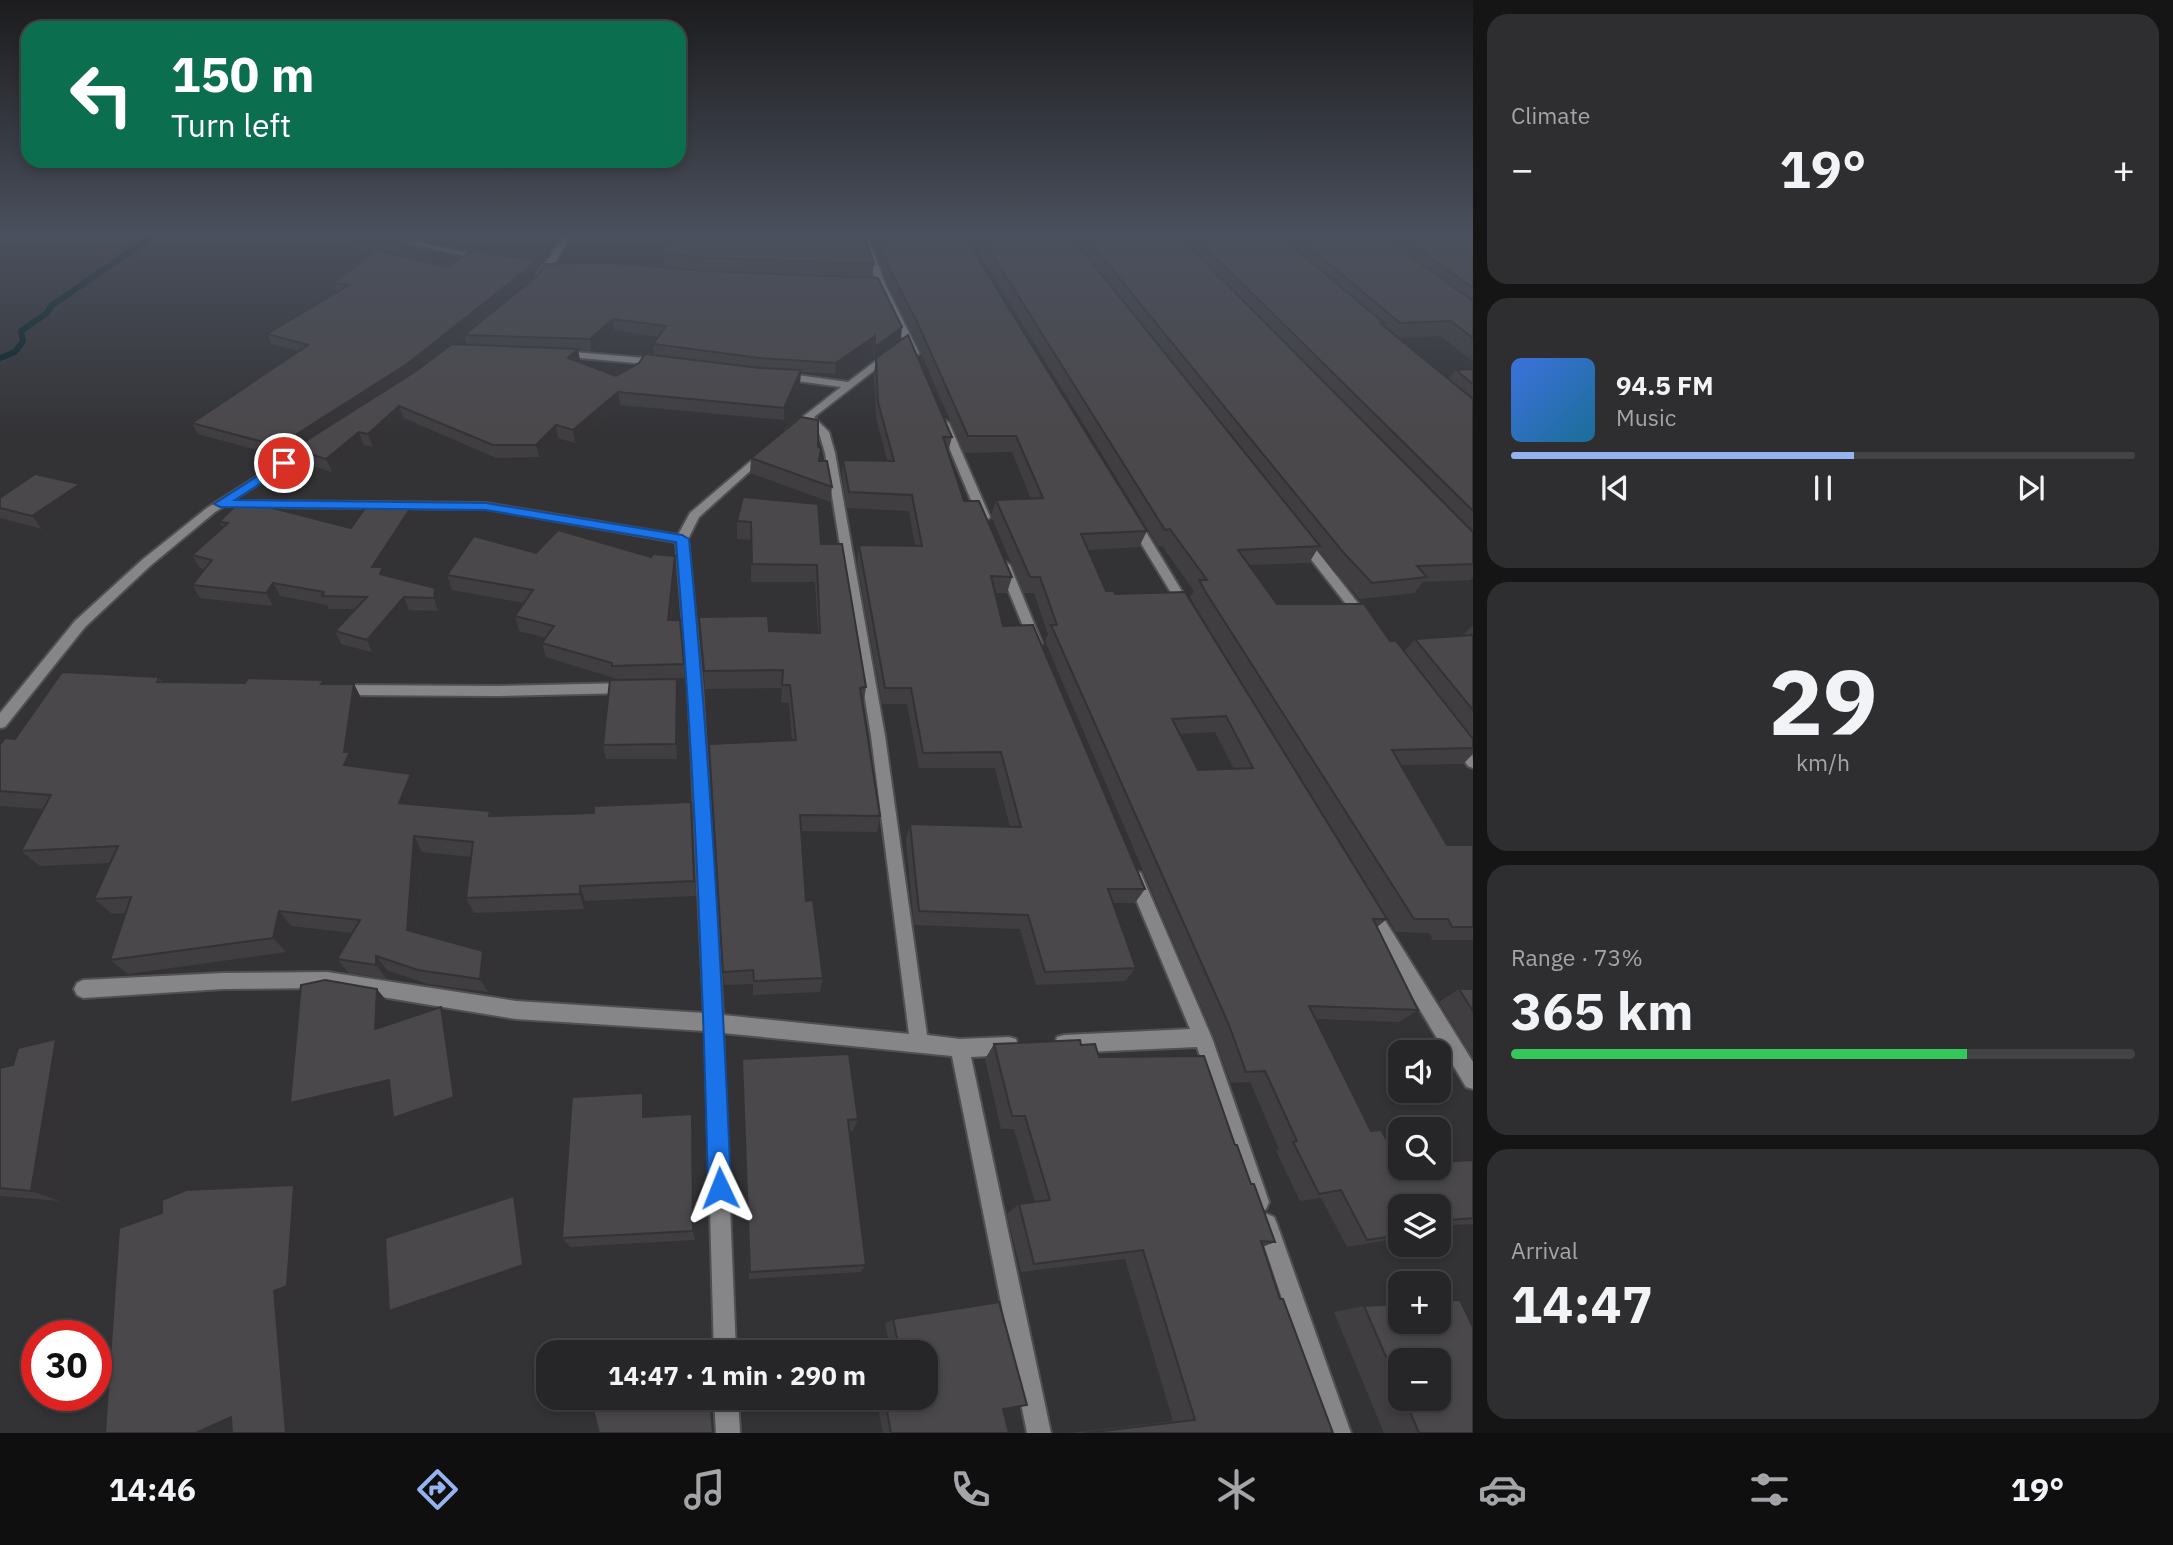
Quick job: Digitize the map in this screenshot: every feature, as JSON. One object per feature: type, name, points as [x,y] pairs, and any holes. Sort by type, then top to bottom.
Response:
[{"type":"street","points":[[885,302],[909,340],[920,365]]},
{"type":"street","points":[[725,1340],[714,1023],[689,686],[682,539],[694,514],[715,493],[808,416],[909,340]]},
{"type":"street","points":[[546,354],[666,363]]},
{"type":"street","points":[[772,376],[808,377],[849,385]]},
{"type":"street","points":[[936,404],[989,530]]},
{"type":"street","points":[[808,416],[824,432],[830,453],[878,736],[919,1042]]},
{"type":"street","points":[[0,723],[43,677],[80,624],[146,563],[220,504],[319,441]]},
{"type":"street","points":[[220,504],[486,506],[682,539]]},
{"type":"street","points":[[1124,506],[1196,624]]},
{"type":"street","points":[[1293,529],[1370,627]]},
{"type":"street","points":[[1000,556],[1042,657]]},
{"type":"street","points":[[331,690],[498,691],[643,687]]},
{"type":"street","points":[[1449,731],[1473,762]]},
{"type":"street","points":[[1128,860],[1203,1038],[1339,1433]]},
{"type":"street","points":[[1361,895],[1473,1080]]},
{"type":"street","points":[[82,989],[223,981],[327,980],[516,1010],[714,1023],[960,1048],[1203,1038]]},
{"type":"street","points":[[960,1048],[1039,1433]]},
{"type":"street","points":[[726,1410],[727,1433]]},
{"type":"building","points":[[321,302],[486,302],[407,364],[278,446],[192,423],[308,345],[267,334]]},
{"type":"building","points":[[505,302],[890,302],[902,327],[875,347],[875,336],[836,363],[760,358],[653,344],[666,326],[613,319],[590,339],[464,335]]},
{"type":"building","points":[[907,302],[1005,302],[1147,531],[1081,534],[1106,591],[1114,591],[1115,594],[1185,592],[1387,919],[1373,919],[1418,1010],[1309,1006],[1371,1131],[1381,1130],[1388,1142],[1388,1180],[1451,1180],[1451,1161],[1473,1160],[1473,1218],[1451,1220],[1451,1194],[1388,1194],[1388,1237],[1367,1240],[1341,1190],[1319,1194],[1293,1142],[1297,1141],[1265,1071],[1246,1072],[1229,1025],[1051,625],[1057,625],[1040,577],[1030,577],[996,500],[1043,498],[1016,436],[968,436]],"holes":[[[1226,716],[1253,768],[1198,770],[1172,719]]]},
{"type":"building","points":[[1022,302],[1124,302],[1320,546],[1238,550],[1277,604],[1364,604],[1390,641],[1396,641],[1473,739],[1473,748],[1392,750],[1447,845],[1473,845],[1473,927],[1452,927],[1448,919],[1414,919],[1199,580],[1207,580],[1170,529],[1165,530]]},
{"type":"building","points":[[1139,302],[1244,302],[1473,532],[1473,564],[1417,566],[1427,577],[1372,583],[1343,552]]},
{"type":"building","points":[[1261,302],[1359,302],[1384,323],[1380,323],[1473,399],[1473,511]]},
{"type":"building","points":[[1375,302],[1473,302],[1473,338],[1451,321],[1400,323]]},
{"type":"building","points":[[908,335],[952,437],[943,437],[964,501],[979,501],[1012,577],[991,576],[1003,626],[1033,625],[1145,889],[1108,889],[1136,968],[1045,972],[1028,915],[919,911],[910,824],[1021,827],[1001,752],[923,753],[911,688],[885,688],[859,545],[922,546],[912,495],[849,492],[843,460],[894,461],[878,402],[876,358]]},
{"type":"building","points":[[452,344],[578,349],[568,358],[616,376],[639,363],[645,354],[760,368],[801,370],[784,408],[618,392],[573,430],[556,425],[536,445],[493,445],[399,406],[368,434],[359,432],[326,459],[293,449],[416,371]]},
{"type":"building","points":[[1473,369],[1473,384],[1456,370]]},
{"type":"building","points":[[801,417],[818,420],[818,447],[821,448],[819,461],[827,461],[832,487],[751,458]]},
{"type":"building","points":[[35,474],[80,484],[32,516],[0,508],[0,498]]},
{"type":"building","points":[[743,497],[818,504],[821,544],[842,544],[866,687],[860,688],[880,816],[800,815],[806,901],[813,900],[823,978],[754,981],[753,970],[723,972],[709,744],[796,740],[790,685],[782,685],[783,670],[704,671],[699,617],[768,616],[769,631],[820,633],[817,565],[752,564],[751,522],[737,521]]},
{"type":"building","points":[[241,500],[351,528],[367,505],[410,509],[372,567],[383,567],[380,574],[435,588],[434,598],[404,597],[367,640],[335,631],[367,597],[322,596],[324,592],[273,583],[266,593],[192,585],[212,560],[192,555],[228,523],[219,522]]},
{"type":"building","points":[[558,530],[651,557],[653,554],[675,556],[668,620],[680,620],[684,664],[612,666],[612,663],[542,643],[554,626],[515,616],[533,590],[447,575],[474,536],[536,553]]},
{"type":"building","points":[[1473,635],[1473,710],[1415,639]]},
{"type":"building","points":[[62,672],[159,677],[157,682],[245,683],[248,678],[324,680],[321,684],[354,684],[344,752],[350,752],[344,765],[411,774],[399,803],[490,811],[489,816],[594,813],[594,806],[691,802],[694,881],[580,886],[580,894],[466,898],[473,842],[414,836],[407,930],[483,951],[480,979],[418,970],[376,956],[376,965],[337,959],[360,920],[279,911],[273,938],[110,960],[131,897],[94,899],[118,846],[21,851],[51,795],[0,791],[0,745],[5,738],[15,739]]},
{"type":"building","points":[[677,679],[676,744],[603,745],[610,680]]},
{"type":"building","points":[[325,980],[377,989],[375,1029],[441,1007],[454,1097],[393,1118],[389,1080],[290,1103],[301,985]]},
{"type":"building","points":[[1459,989],[1473,989],[1473,1011]]},
{"type":"building","points":[[56,1039],[31,1191],[0,1188],[0,1068],[13,1065],[18,1048]]},
{"type":"building","points":[[1080,1040],[1081,1045],[1095,1044],[1099,1057],[1204,1056],[1235,1145],[1251,1184],[1254,1184],[1275,1242],[1261,1241],[1280,1299],[1283,1299],[1333,1433],[1085,1433],[1195,1420],[1143,1250],[1034,1264],[1019,1204],[1050,1200],[1025,1116],[1012,1116],[994,1044]]},
{"type":"building","points":[[849,1054],[858,1119],[848,1120],[866,1265],[750,1272],[742,1059]]},
{"type":"building","points":[[643,1093],[643,1117],[692,1114],[693,1231],[562,1238],[572,1097]]},
{"type":"building","points":[[294,1185],[287,1286],[274,1291],[286,1433],[232,1433],[231,1417],[196,1433],[105,1433],[107,1411],[112,1411],[112,1330],[119,1228],[162,1213],[162,1200],[186,1190]]},
{"type":"building","points":[[514,1196],[523,1265],[389,1311],[385,1238]]},
{"type":"building","points":[[1451,1300],[1460,1300],[1473,1327],[1473,1433],[1419,1433],[1410,1411],[1451,1411],[1451,1348],[1388,1348],[1388,1361],[1364,1306],[1388,1305],[1388,1334],[1451,1334]]},
{"type":"building","points":[[999,1302],[1027,1405],[1003,1409],[1009,1433],[891,1433],[887,1410],[938,1410],[938,1340],[897,1340],[893,1319]]},
{"type":"building","points":[[593,1410],[711,1410],[713,1433],[599,1433]]},
{"type":"waterway","points":[[0,358],[15,352],[23,341],[21,331],[47,313],[57,302]]},
{"type":"route","points":[[284,463],[220,504],[486,506],[682,539],[695,686],[714,1023],[720,1188]]}]
